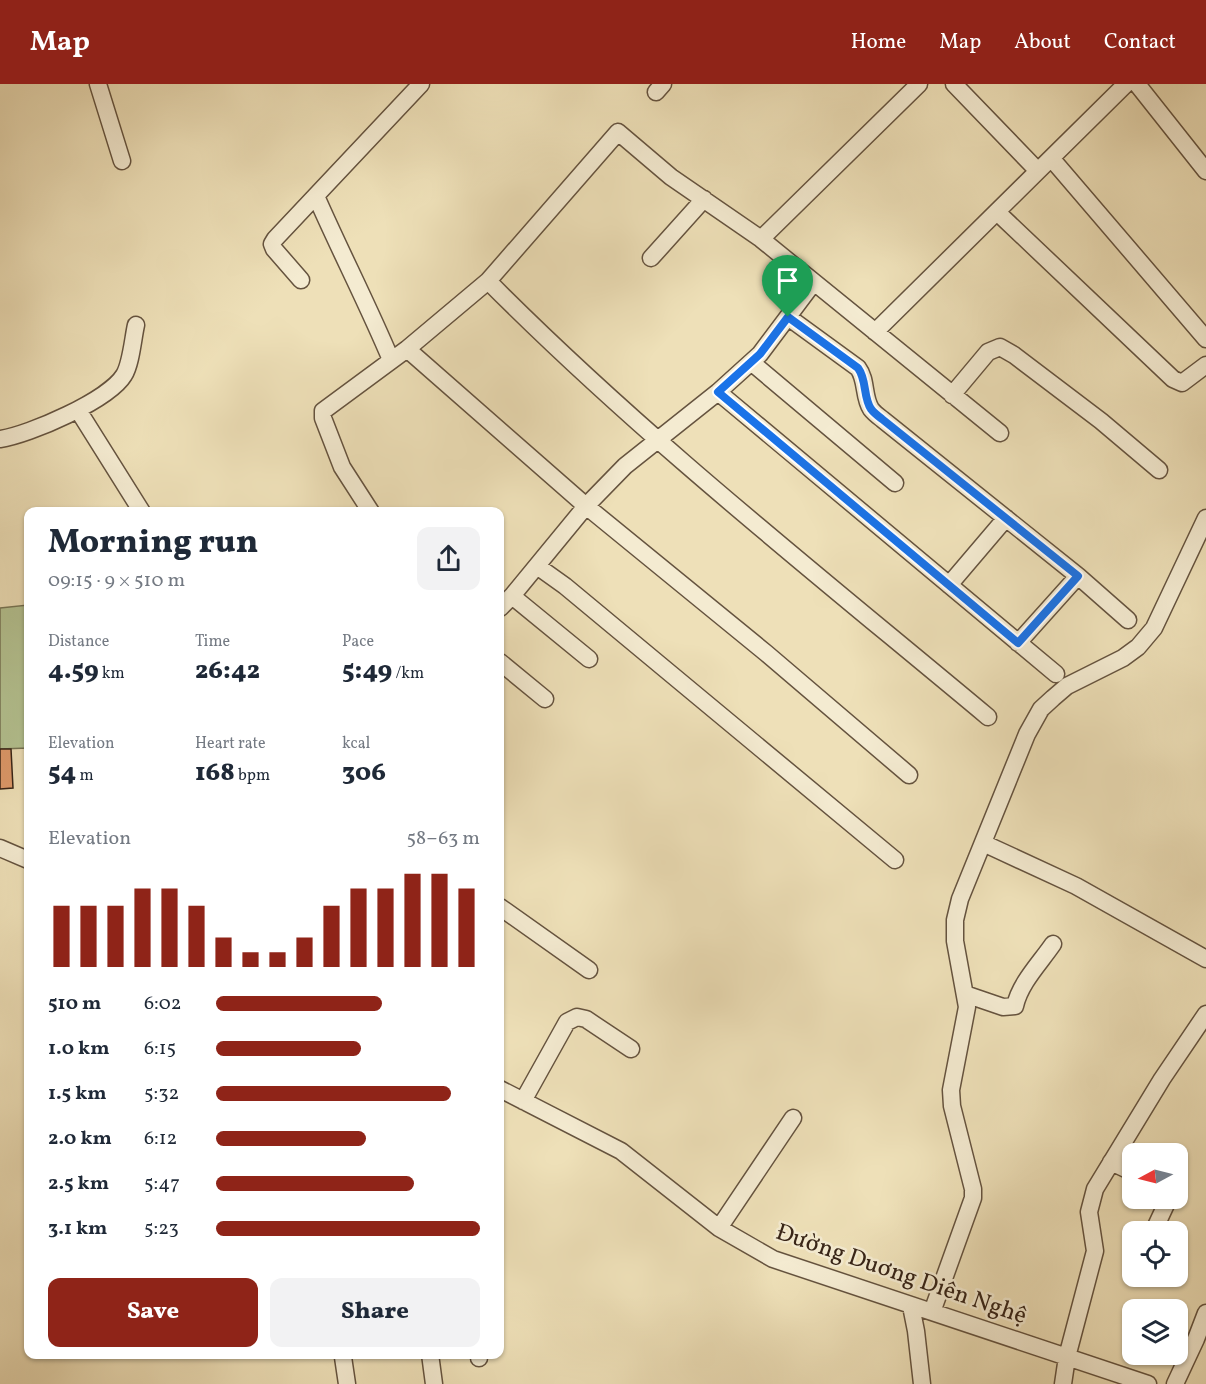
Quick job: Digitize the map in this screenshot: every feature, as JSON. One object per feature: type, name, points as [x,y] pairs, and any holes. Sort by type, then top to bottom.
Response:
[{"type":"street","points":[[98,84],[122,161]]},
{"type":"street","points":[[301,280],[272,244],[421,84]]},
{"type":"street","points":[[761,240],[919,84]]},
{"type":"street","points":[[954,84],[1038,171]]},
{"type":"street","points":[[875,332],[1126,84]]},
{"type":"street","points":[[1137,84],[1206,171]]},
{"type":"street","points":[[369,507],[342,467],[322,418],[323,411],[407,349],[488,281],[618,132],[671,177],[761,240],[1000,433]]},
{"type":"street","points":[[1051,158],[1206,339]]},
{"type":"street","points":[[316,196],[391,360]]},
{"type":"street","points":[[651,258],[704,199]]},
{"type":"street","points":[[997,212],[1173,379],[1182,383],[1206,365]]},
{"type":"street","points":[[488,281],[552,345],[657,440],[988,717]]},
{"type":"street","points":[[589,659],[506,602],[586,506],[624,466],[718,392],[760,354],[814,282]]},
{"type":"street","points":[[788,317],[858,368],[868,402],[872,410],[882,419],[1078,576],[1128,620]]},
{"type":"street","points":[[0,439],[21,434],[86,407],[105,393],[124,375],[136,325]]},
{"type":"street","points":[[952,395],[988,352],[1000,347],[1014,355],[1101,421],[1158,470]]},
{"type":"street","points":[[407,349],[586,506],[766,653],[909,775]]},
{"type":"street","points":[[751,362],[895,483]]},
{"type":"street","points":[[718,392],[1056,675]]},
{"type":"street","points":[[78,410],[139,507]]},
{"type":"street","points":[[949,585],[1006,518]]},
{"type":"street","points":[[932,1312],[973,1198],[971,1178],[952,1106],[951,1090],[967,1007],[955,941],[955,920],[960,899],[1027,734],[1041,710],[1067,686],[1111,665],[1138,647],[1154,628],[1206,518]]},
{"type":"street","points":[[537,566],[895,860]]},
{"type":"street","points":[[1018,643],[1078,576]]},
{"type":"street","points":[[504,665],[545,699]]},
{"type":"street","points":[[983,843],[1076,886],[1206,959]]},
{"type":"street","points":[[0,848],[24,858]]},
{"type":"street","points":[[504,910],[589,970]]},
{"type":"street","points":[[965,994],[1003,1007],[1015,1006],[1024,983],[1053,944]]},
{"type":"street","points":[[1063,1384],[1066,1357],[1095,1251],[1089,1212],[1095,1189],[1162,1079],[1206,1014]]},
{"type":"street","points":[[523,1101],[567,1022],[577,1017],[586,1019],[631,1049]]},
{"type":"street","name":"Đường Duơng Diên Nghệ","points":[[504,1091],[621,1150],[719,1228],[772,1259],[1148,1384]]},
{"type":"street","points":[[719,1228],[793,1118]]},
{"type":"street","points":[[1111,1162],[1122,1167]]},
{"type":"street","points":[[911,1306],[922,1384]]},
{"type":"street","points":[[1175,1384],[1206,1313]]},
{"type":"street","points":[[343,1359],[347,1384]]},
{"type":"street","points":[[431,1359],[434,1384]]},
{"type":"green space","points":[[24,605],[24,748],[0,749],[0,608]]},
{"type":"building","points":[[0,749],[11,749],[13,788],[0,789]]},
{"type":"route","points":[[788,317],[858,368],[868,402],[872,410],[882,419],[1078,576],[1018,643],[718,392],[760,354],[788,317]]}]
